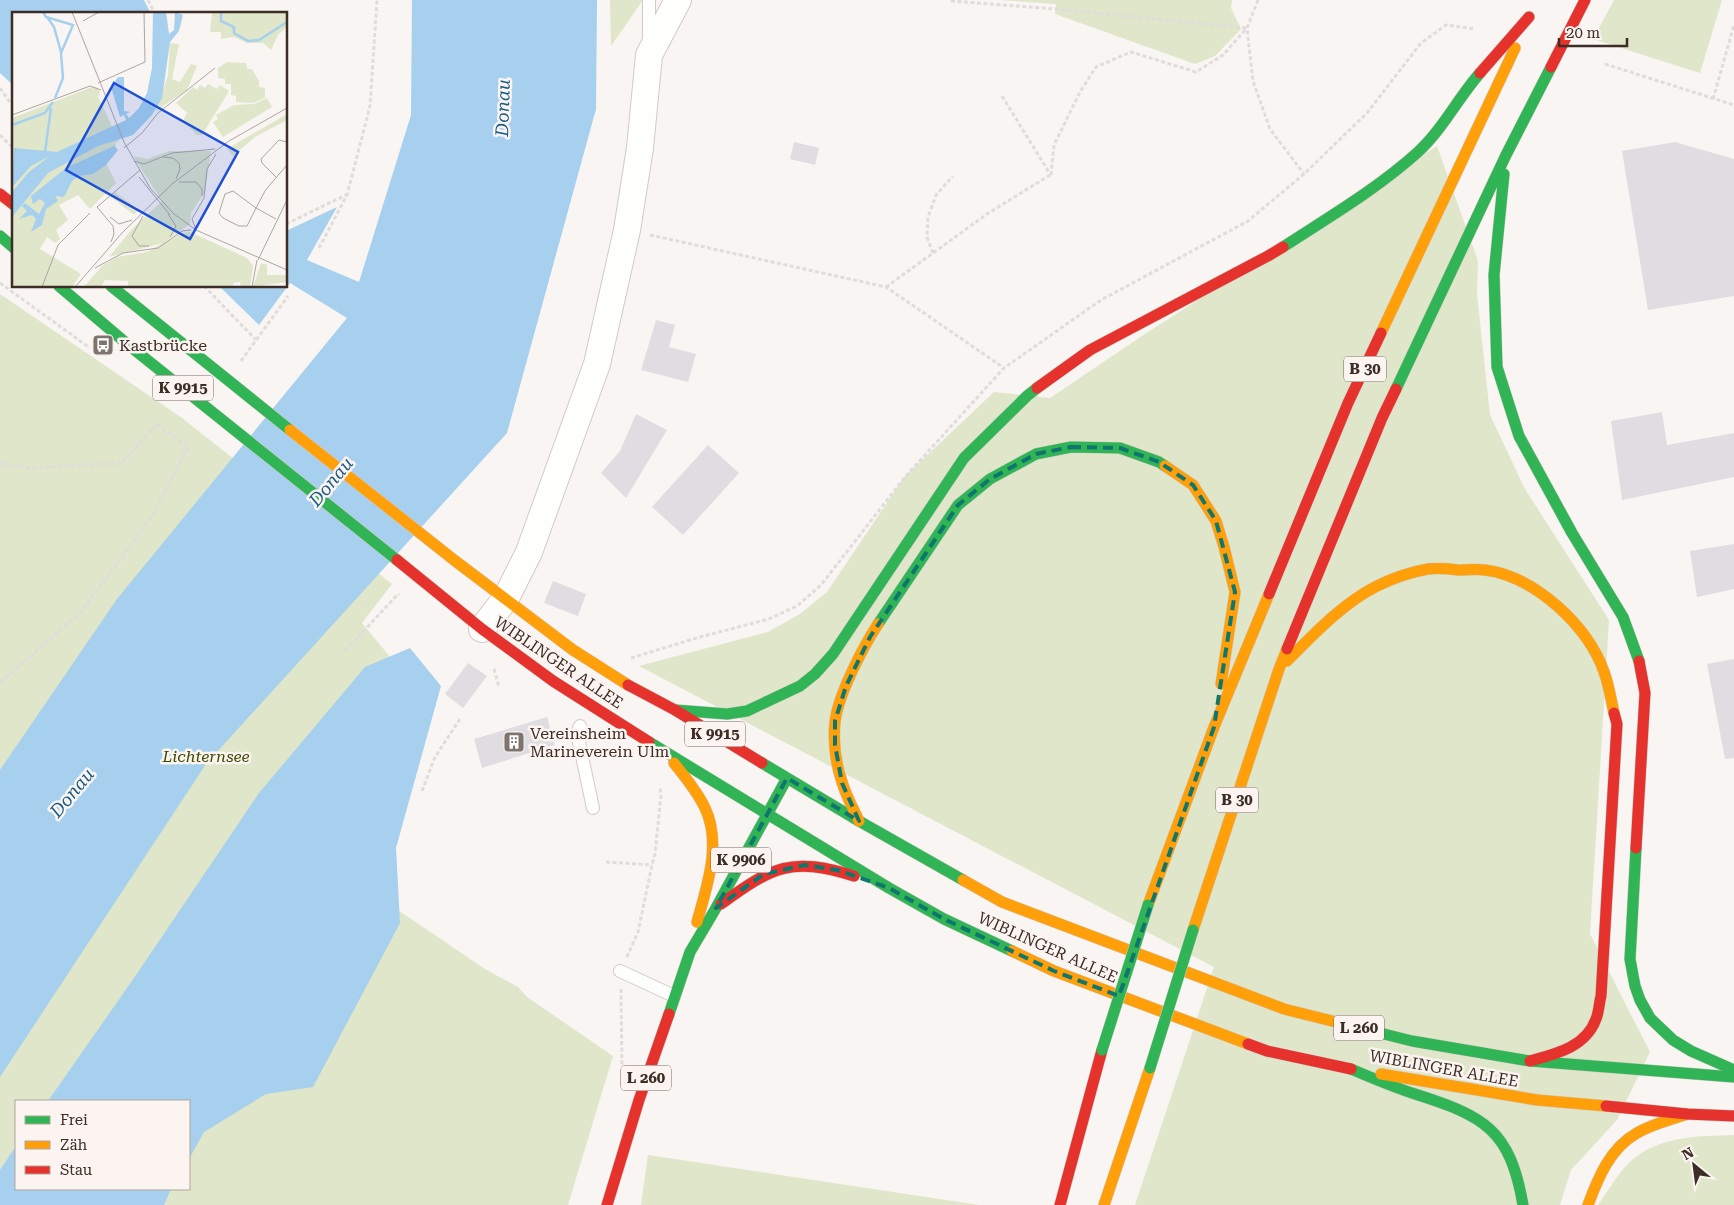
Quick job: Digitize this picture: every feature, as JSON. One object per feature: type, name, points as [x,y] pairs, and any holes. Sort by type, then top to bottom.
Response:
[{"type":"main road","name":"B 30","points":[[1104,1205],[1279,669],[1382,418],[1506,155],[1585,0]]},
{"type":"main road","name":"B 30","points":[[675,710],[727,714],[747,711],[800,686],[815,674],[833,654],[964,458],[1027,396],[1090,350],[1268,256],[1376,186],[1419,150],[1450,115],[1474,80],[1531,12],[1348,404],[1214,727],[1148,905],[1102,1050],[1060,1205]]},
{"type":"main road","points":[[1506,155],[1494,275],[1497,367],[1518,436],[1572,533],[1623,617],[1638,655],[1645,694],[1630,959],[1636,990],[1647,1015],[1671,1040],[1692,1051],[1717,1060],[1734,1070]]},
{"type":"main road","points":[[0,194],[12,203]]},
{"type":"main road","points":[[0,236],[12,246]]},
{"type":"main road","name":"WIBLINGER ALLEE","points":[[61,288],[126,343],[433,590],[553,681],[667,753],[944,919],[1054,971],[1267,1051],[1351,1069],[1537,1100],[1688,1114],[1734,1116]]},
{"type":"main road","name":"K 9915","points":[[113,288],[454,560],[506,598]]},
{"type":"main road","points":[[859,821],[842,784],[836,745],[835,721],[846,686],[870,637],[958,505],[990,479],[1036,454],[1072,447],[1120,448],[1159,462],[1193,485],[1216,521],[1235,592],[1214,727]]},
{"type":"main road","points":[[1279,669],[1322,626],[1369,591],[1405,574],[1429,569],[1486,570],[1516,579],[1536,590],[1560,608],[1579,628],[1594,651],[1604,671],[1617,724],[1601,996],[1596,1019],[1588,1033],[1574,1046],[1530,1061]]},
{"type":"main road","name":"WIBLINGER ALLEE","points":[[506,598],[573,650],[642,693],[675,710],[859,821],[1002,902],[1284,1009],[1412,1041],[1530,1061],[1734,1077]]},
{"type":"main road","points":[[667,753],[690,785],[707,814],[713,837],[712,863],[690,952]]},
{"type":"main road","name":"K 9906","points":[[716,908],[787,778]]},
{"type":"main road","name":"L 260","points":[[607,1205],[639,1100],[690,952],[716,908],[764,874],[789,866],[805,865],[838,870],[890,888]]},
{"type":"main road","points":[[1351,1069],[1468,1113],[1496,1134],[1509,1152],[1519,1180],[1523,1205]]},
{"type":"main road","points":[[1588,1205],[1602,1171],[1620,1147],[1635,1134],[1688,1114]]},
{"type":"street","points":[[482,629],[506,598],[530,552],[597,364],[627,230],[640,148],[649,55],[678,0]]},
{"type":"lane","points":[[649,0],[649,55]]},
{"type":"lane","points":[[580,726],[577,733],[593,808]]},
{"type":"lane","points":[[620,971],[674,996]]},
{"type":"path","points":[[148,0],[154,12]]},
{"type":"path","points":[[319,248],[347,194],[370,106],[377,0]]},
{"type":"path","points":[[952,0],[1056,8],[1247,28]]},
{"type":"path","points":[[1050,175],[1054,145],[1080,92],[1096,67],[1131,52],[1196,72],[1222,55],[1247,28],[1258,0]]},
{"type":"path","points":[[628,659],[700,637],[770,619],[796,606],[821,585],[905,477],[1004,368],[1101,300],[1248,221],[1304,174],[1367,113],[1421,43],[1446,25],[1474,29]]},
{"type":"path","points":[[1714,99],[1734,25]]},
{"type":"path","points":[[1247,28],[1253,81],[1270,129],[1304,174]]},
{"type":"path","points":[[1605,64],[1734,105]]},
{"type":"path","points":[[0,88],[12,105]]},
{"type":"path","points":[[1002,96],[1050,175]]},
{"type":"path","points":[[0,135],[12,147]]},
{"type":"path","points":[[886,287],[987,214],[1050,175]]},
{"type":"path","points":[[933,252],[927,237],[928,217],[936,194],[953,176]]},
{"type":"path","points":[[288,223],[347,194]]},
{"type":"path","points":[[627,230],[886,287],[1004,368]]},
{"type":"path","points":[[206,288],[256,340]]},
{"type":"path","points":[[239,364],[288,296]]},
{"type":"path","points":[[0,463],[30,468],[122,463],[157,424],[188,447],[153,515],[82,612],[0,684]]},
{"type":"path","points":[[345,651],[382,612]]},
{"type":"path","points":[[422,791],[435,757],[460,719]]},
{"type":"path","points":[[606,862],[652,865]]},
{"type":"path","points":[[620,971],[623,1046],[622,1075]]},
{"type":"highlighted area","points":[[1071,447],[1120,448],[1159,462],[1193,485],[1216,521],[1235,592],[1214,727],[1119,996],[1054,971],[944,919],[889,888],[837,870],[805,865],[764,874],[716,908],[787,778],[859,821],[842,783],[835,745],[835,721],[846,686],[870,637],[958,505],[990,479],[1036,454]]},
{"type":"green space","points":[[610,0],[643,0],[611,46]]},
{"type":"green space","points":[[999,0],[1232,0],[1231,8],[1241,29],[1215,56],[1195,64],[1055,14],[1056,4]]},
{"type":"green space","points":[[1614,0],[1722,0],[1700,73],[1593,39]]},
{"type":"green space","points":[[1437,146],[1478,261],[1477,294],[1490,415],[1525,489],[1609,620],[1590,934],[1650,1052],[1617,1120],[1571,1170],[1560,1205],[1135,1205],[1214,967],[639,666],[768,632],[800,614],[827,592],[905,476],[994,392],[1050,398],[1148,332]]},
{"type":"green space","name":"Lichternsee","points":[[0,294],[182,418],[392,584],[362,623],[433,709],[380,898],[485,969],[518,987],[527,997],[613,1056],[568,1205],[0,1205]]},
{"type":"green space","points":[[1734,1135],[1734,1205],[1598,1205],[1625,1167],[1648,1149],[1690,1137]]},
{"type":"green space","points":[[648,1155],[979,1205],[641,1205]]},
{"type":"water","points":[[0,0],[144,0],[150,12],[12,12],[12,84],[0,73]]},
{"type":"water","name":"Donau","points":[[412,0],[597,0],[596,109],[507,433],[206,764],[0,1077],[0,770],[117,599],[347,318],[290,283],[288,286],[288,230],[337,207],[307,260],[359,282],[411,115]]},
{"type":"water","points":[[221,288],[286,288],[259,325]]},
{"type":"water","points":[[410,648],[441,686],[396,848],[400,923],[313,1087],[266,1094],[204,1132],[190,1157],[190,1100],[49,1100],[259,793],[365,667]]},
{"type":"water","points":[[15,1148],[15,1190],[171,1190],[164,1205],[0,1205],[0,1170]]},
{"type":"building","points":[[794,142],[819,148],[815,165],[790,159]]},
{"type":"building","points":[[1675,142],[1734,159],[1734,296],[1648,310],[1622,151]]},
{"type":"building","points":[[656,320],[675,325],[669,347],[696,354],[688,382],[641,370]]},
{"type":"building","points":[[1662,412],[1667,445],[1734,433],[1734,477],[1622,500],[1611,421]]},
{"type":"building","points":[[636,414],[667,430],[626,498],[601,473],[620,451]]},
{"type":"building","points":[[708,445],[739,473],[683,535],[652,507]]},
{"type":"building","points":[[1734,544],[1734,589],[1697,597],[1690,551]]},
{"type":"building","points":[[553,581],[586,594],[578,616],[544,603]]},
{"type":"building","points":[[1734,659],[1734,758],[1725,759],[1707,664]]},
{"type":"building","points":[[468,663],[487,676],[463,708],[445,694]]},
{"type":"building","name":"Vereinsheim Marineverein Ulm","points":[[547,717],[555,745],[482,768],[474,739]]},
{"type":"traffic: fast","points":[[1396,389],[1506,155],[1551,67]]},
{"type":"traffic: fast","points":[[1283,247],[1335,214],[1418,152],[1443,123],[1480,73]]},
{"type":"traffic: fast","points":[[1504,174],[1494,275],[1497,367],[1519,436],[1572,533],[1623,617],[1639,661]]},
{"type":"traffic: fast","points":[[0,236],[12,246]]},
{"type":"traffic: fast","points":[[61,288],[126,343],[397,560]]},
{"type":"traffic: fast","points":[[113,288],[290,430]]},
{"type":"traffic: fast","points":[[675,710],[727,714],[747,711],[800,686],[815,674],[833,654],[964,458],[1037,388]]},
{"type":"traffic: fast","points":[[878,624],[958,505],[990,479],[1036,454],[1071,447],[1120,448],[1165,466]]},
{"type":"traffic: fast","points":[[649,742],[889,888],[944,919],[1012,951]]},
{"type":"traffic: fast","points":[[762,763],[963,880]]},
{"type":"traffic: fast","points":[[669,1014],[690,952],[787,778]]},
{"type":"traffic: fast","points":[[1636,848],[1630,959],[1635,986],[1640,1000],[1650,1018],[1673,1040],[1691,1051],[1734,1070]]},
{"type":"traffic: fast","points":[[1102,1050],[1148,905]]},
{"type":"traffic: fast","points":[[1150,1068],[1193,930]]},
{"type":"traffic: fast","points":[[1356,1027],[1412,1041],[1530,1061]]},
{"type":"traffic: fast","points":[[1530,1061],[1734,1077]]},
{"type":"traffic: fast","points":[[1351,1069],[1459,1110],[1490,1129],[1501,1142],[1510,1159],[1523,1205]]},
{"type":"traffic: slow","points":[[1381,333],[1515,48]]},
{"type":"traffic: slow","points":[[290,430],[454,560],[573,650],[628,685]]},
{"type":"traffic: slow","points":[[1165,466],[1193,485],[1216,521],[1224,547],[1235,592],[1221,684]]},
{"type":"traffic: slow","points":[[1287,661],[1318,630],[1352,601],[1383,583],[1428,569],[1485,570],[1504,574],[1522,582],[1540,593],[1573,621],[1597,655],[1609,687],[1614,713]]},
{"type":"traffic: slow","points":[[1148,905],[1214,727],[1269,594]]},
{"type":"traffic: slow","points":[[859,821],[838,768],[834,729],[837,711],[846,685],[865,645],[878,624]]},
{"type":"traffic: slow","points":[[1193,930],[1287,649]]},
{"type":"traffic: slow","points":[[674,763],[691,784],[702,802],[710,822],[713,850],[705,894],[697,922]]},
{"type":"traffic: slow","points":[[963,880],[1002,902],[1284,1009],[1356,1027]]},
{"type":"traffic: slow","points":[[1012,951],[1054,971],[1248,1044]]},
{"type":"traffic: slow","points":[[1104,1205],[1150,1068]]},
{"type":"traffic: slow","points":[[1381,1074],[1537,1100],[1606,1106]]},
{"type":"traffic: slow","points":[[1588,1205],[1606,1164],[1619,1147],[1643,1130],[1687,1114]]},
{"type":"traffic: jam","points":[[1551,67],[1585,0]]},
{"type":"traffic: jam","points":[[1480,73],[1529,17]]},
{"type":"traffic: jam","points":[[0,194],[12,203]]},
{"type":"traffic: jam","points":[[1037,388],[1090,350],[1283,247]]},
{"type":"traffic: jam","points":[[1269,594],[1348,403],[1381,333]]},
{"type":"traffic: jam","points":[[1287,649],[1382,418],[1396,389]]},
{"type":"traffic: jam","points":[[397,560],[482,629],[553,681],[649,742]]},
{"type":"traffic: jam","points":[[1636,848],[1645,693],[1639,661]]},
{"type":"traffic: jam","points":[[628,685],[675,710],[762,763]]},
{"type":"traffic: jam","points":[[1530,1061],[1560,1052],[1578,1043],[1591,1029],[1598,1013],[1601,996],[1617,724],[1614,713]]},
{"type":"traffic: jam","points":[[721,904],[754,881],[783,869],[798,866],[814,867],[854,876]]},
{"type":"traffic: jam","points":[[607,1205],[639,1100],[669,1014]]},
{"type":"traffic: jam","points":[[1248,1044],[1267,1051],[1351,1069]]},
{"type":"traffic: jam","points":[[1060,1205],[1102,1050]]},
{"type":"traffic: jam","points":[[1606,1106],[1687,1114],[1734,1116]]},
{"type":"place","name":"Kastbrücke","points":[[103,345]]},
{"type":"place","name":"Vereinsheim Marineverein Ulm","points":[[514,742]]}]
